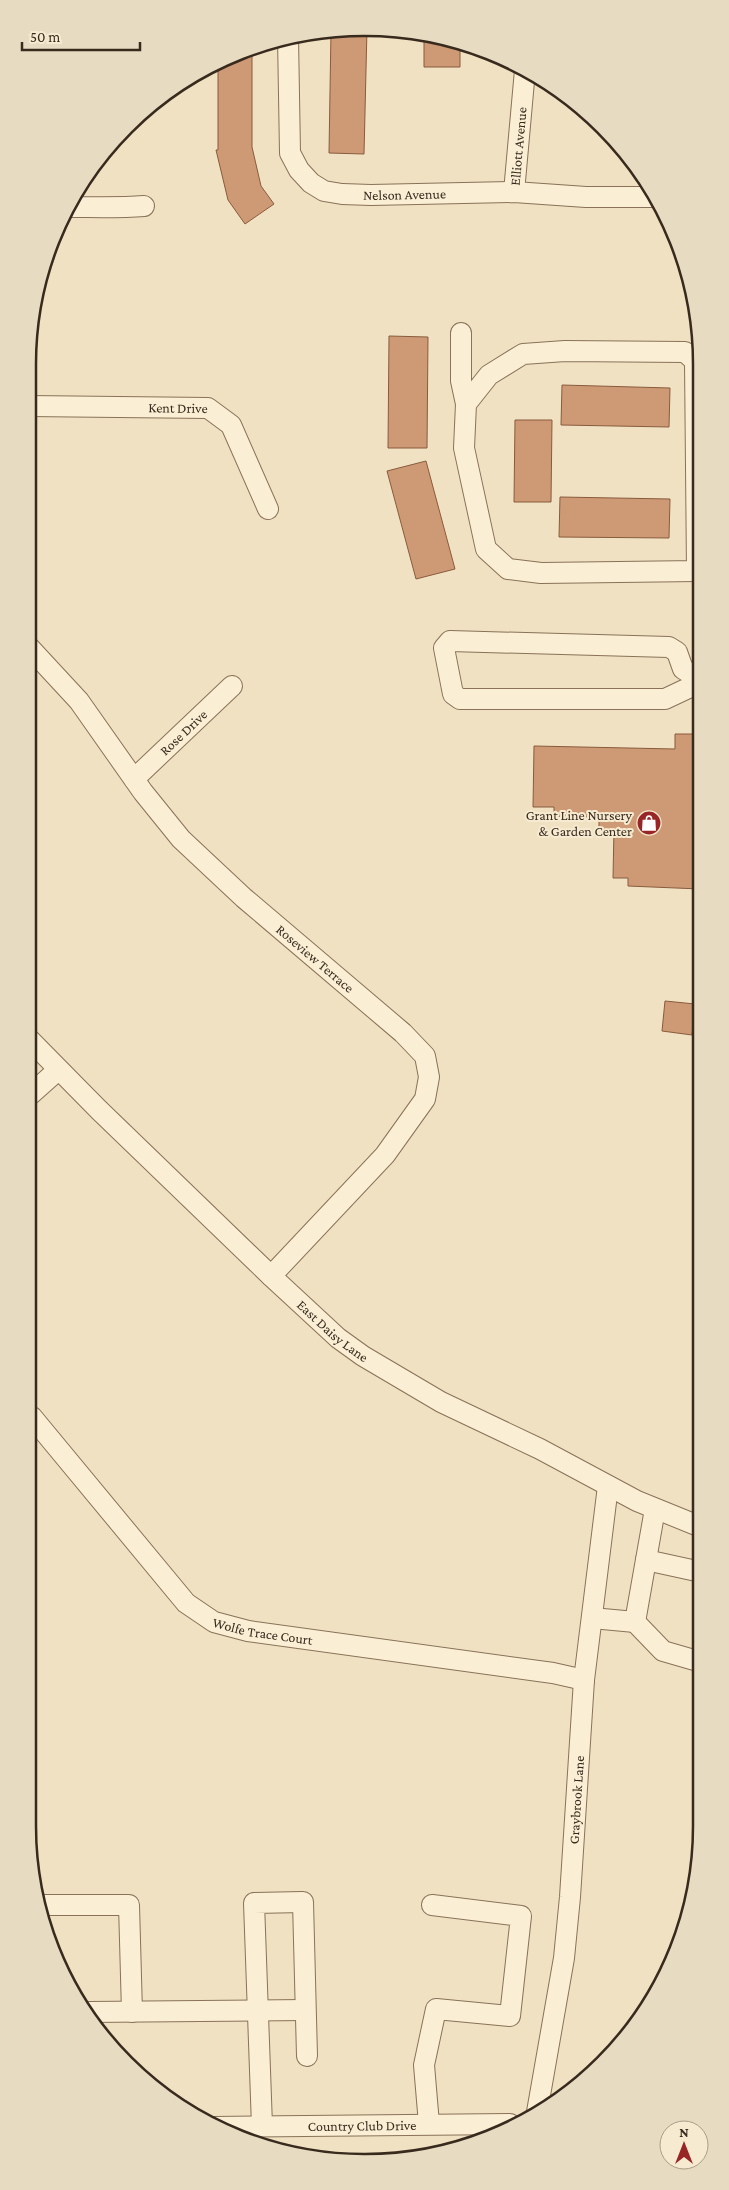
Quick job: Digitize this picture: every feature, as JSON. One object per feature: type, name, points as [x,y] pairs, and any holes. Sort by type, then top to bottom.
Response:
[{"type":"street","name":"Nelson Avenue","points":[[288,45],[290,153],[298,170],[311,183],[324,191],[371,195],[514,192],[586,197],[647,197]]},
{"type":"street","name":"Elliott Avenue","points":[[514,192],[524,78]]},
{"type":"street","points":[[77,206],[113,208],[144,206]]},
{"type":"street","points":[[461,333],[461,381],[466,404],[464,448],[486,549],[508,569],[541,574],[693,570]]},
{"type":"street","points":[[466,404],[489,375],[523,354],[565,351],[685,352],[693,359]]},
{"type":"street","name":"Kent Drive","points":[[36,406],[208,408],[231,425],[268,509]]},
{"type":"street","points":[[693,675],[682,669],[676,652],[669,647],[450,641],[444,648],[453,694],[460,699],[665,699],[693,686]]},
{"type":"street","name":"Roseview Terrace","points":[[36,655],[79,701],[134,779],[181,839],[196,855],[403,1033],[425,1056],[429,1077],[425,1099],[385,1155],[271,1276]]},
{"type":"street","name":"Rose Drive","points":[[134,779],[232,686]]},
{"type":"street","name":"East Daisy Lane","points":[[36,1046],[271,1276],[338,1338],[389,1373],[441,1402],[540,1449],[655,1509],[693,1524]]},
{"type":"street","points":[[36,1090],[58,1070]]},
{"type":"street","name":"Wolfe Trace Court","points":[[36,1422],[161,1575],[186,1603],[214,1622],[248,1631],[543,1672],[584,1680]]},
{"type":"street","name":"Graybrook Lane","points":[[538,2104],[564,1958],[570,1897],[584,1680],[608,1486]]},
{"type":"street","points":[[635,1622],[655,1509]]},
{"type":"street","points":[[646,1560],[693,1570]]},
{"type":"street","points":[[592,1618],[635,1622],[662,1651],[693,1660]]},
{"type":"street","points":[[262,2126],[254,1903],[303,1902],[306,2056]]},
{"type":"street","points":[[46,1905],[129,1905],[132,2012]]},
{"type":"street","points":[[428,2124],[424,2065],[436,2009],[510,2016],[521,1916],[432,1905]]},
{"type":"street","points":[[95,2012],[305,2010]]},
{"type":"street","name":"Country Club Drive","points":[[240,2129],[262,2126],[501,2124]]},
{"type":"building","points":[[367,36],[364,154],[329,153],[331,38]]},
{"type":"building","points":[[424,42],[460,51],[460,67],[424,67]]},
{"type":"building","points":[[252,56],[252,147],[261,186],[274,204],[245,224],[228,200],[216,150],[218,150],[218,71]]},
{"type":"building","points":[[389,336],[428,337],[427,448],[388,448]]},
{"type":"building","points":[[562,385],[670,388],[669,427],[561,425]]},
{"type":"building","points":[[515,420],[552,420],[551,502],[514,502]]},
{"type":"building","points":[[426,461],[455,569],[416,579],[387,471]]},
{"type":"building","points":[[560,497],[670,499],[669,538],[559,537]]},
{"type":"building","name":"Grant Line Nursery & Garden Center","points":[[675,734],[693,734],[693,889],[628,886],[628,878],[613,878],[614,829],[599,829],[599,817],[554,816],[554,807],[533,807],[534,746],[675,749]]},
{"type":"building","points":[[665,1001],[693,1004],[692,1035],[662,1031]]},
{"type":"place","name":"Grant Line Nursery & Garden Center","points":[[649,823]]}]
